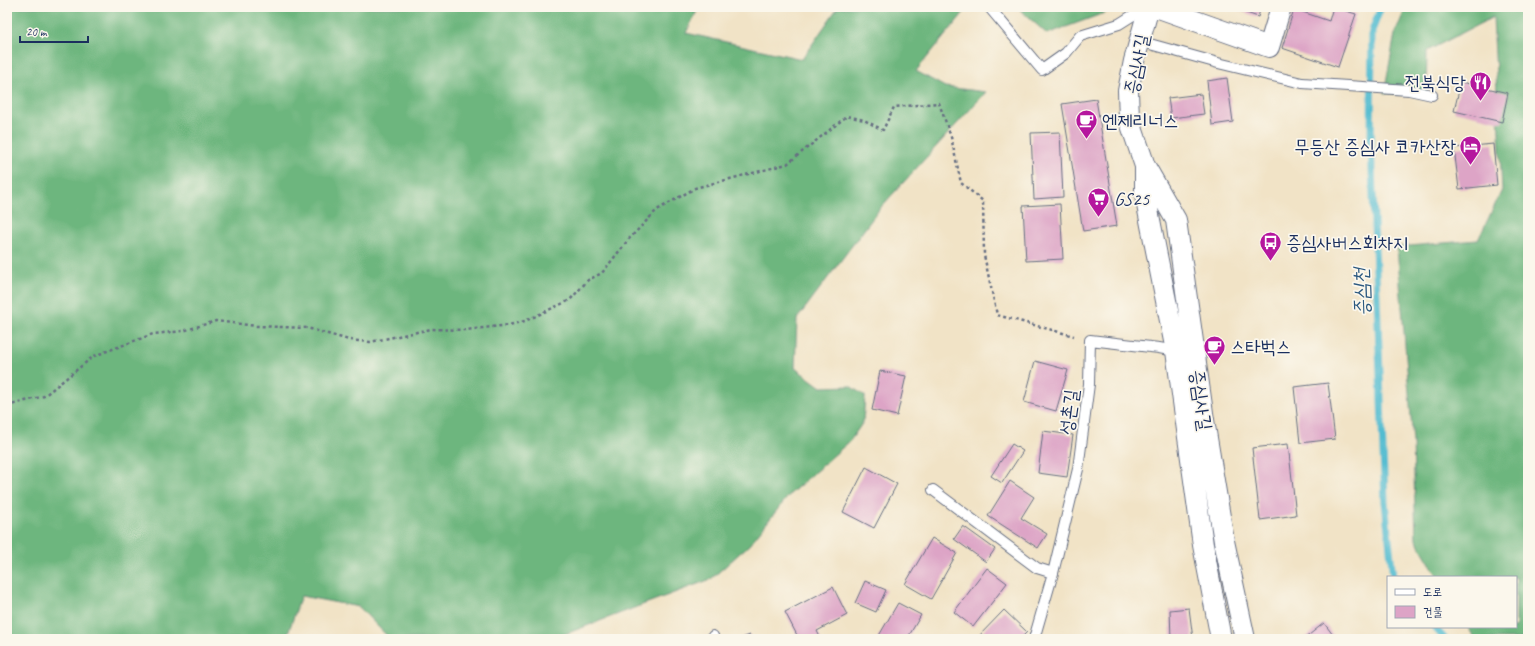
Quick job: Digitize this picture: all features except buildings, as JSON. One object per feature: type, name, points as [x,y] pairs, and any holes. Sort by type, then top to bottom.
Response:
[{"type":"street","name":"증심사길","points":[[1147,7],[1128,91],[1129,119],[1145,166],[1176,220],[1224,541],[1245,639]]},
{"type":"street","points":[[1156,7],[1269,47],[1281,7]]},
{"type":"street","name":"증심사길","points":[[1145,166],[1145,195],[1176,351],[1203,545],[1221,639]]},
{"type":"lane","name":"증심사길","points":[[989,7],[1042,70],[1066,53],[1080,36],[1119,24],[1147,7]]},
{"type":"lane","points":[[1139,41],[1218,63],[1302,83],[1409,90],[1432,95]]},
{"type":"lane","points":[[1090,340],[1176,351]]},
{"type":"lane","name":"성촌길","points":[[1034,639],[1053,572],[1078,469],[1089,384],[1090,340]]},
{"type":"lane","points":[[933,490],[1028,562],[1037,568],[1053,572]]},
{"type":"path","points":[[7,406],[44,396],[94,356],[153,334],[183,330],[216,321],[256,326],[307,328],[349,340],[370,342],[431,329],[466,330],[509,325],[525,321],[570,300],[588,280],[602,273],[628,240],[656,210],[695,188],[787,164],[825,132],[847,116],[864,120],[883,130],[894,107],[939,103],[951,137],[961,183],[983,201],[984,254],[996,315],[1090,340]]},
{"type":"green space","points":[[7,7],[699,7],[686,33],[802,59],[838,7],[963,7],[966,10],[916,71],[945,87],[986,92],[881,207],[797,319],[795,368],[821,387],[850,386],[865,396],[863,422],[850,441],[790,494],[749,545],[711,579],[552,639],[390,639],[359,607],[301,596],[286,639],[7,639]]},
{"type":"green space","points":[[1017,7],[1119,7],[1047,34]]},
{"type":"green space","points":[[1406,7],[1528,7],[1528,639],[1475,639],[1469,628],[1517,628],[1517,576],[1437,576],[1416,540],[1413,442],[1397,247],[1478,240],[1502,190],[1493,17],[1427,51],[1426,96],[1384,93],[1395,34]]},
{"type":"waterway","name":"증심천","points":[[1381,7],[1372,31],[1371,143],[1385,502],[1393,576]]},
{"type":"waterway","name":"증심천","points":[[1435,628],[1445,639]]},
{"type":"place","name":"전북식당","points":[[1481,102]]},
{"type":"place","name":"엔제리너스","points":[[1086,140]]},
{"type":"place","name":"무등산 증심사 코카산장","points":[[1471,166]]},
{"type":"place","name":"GS25","points":[[1099,218]]},
{"type":"place","name":"증심사버스회차지","points":[[1270,262]]},
{"type":"place","name":"스타벅스","points":[[1215,366]]}]
